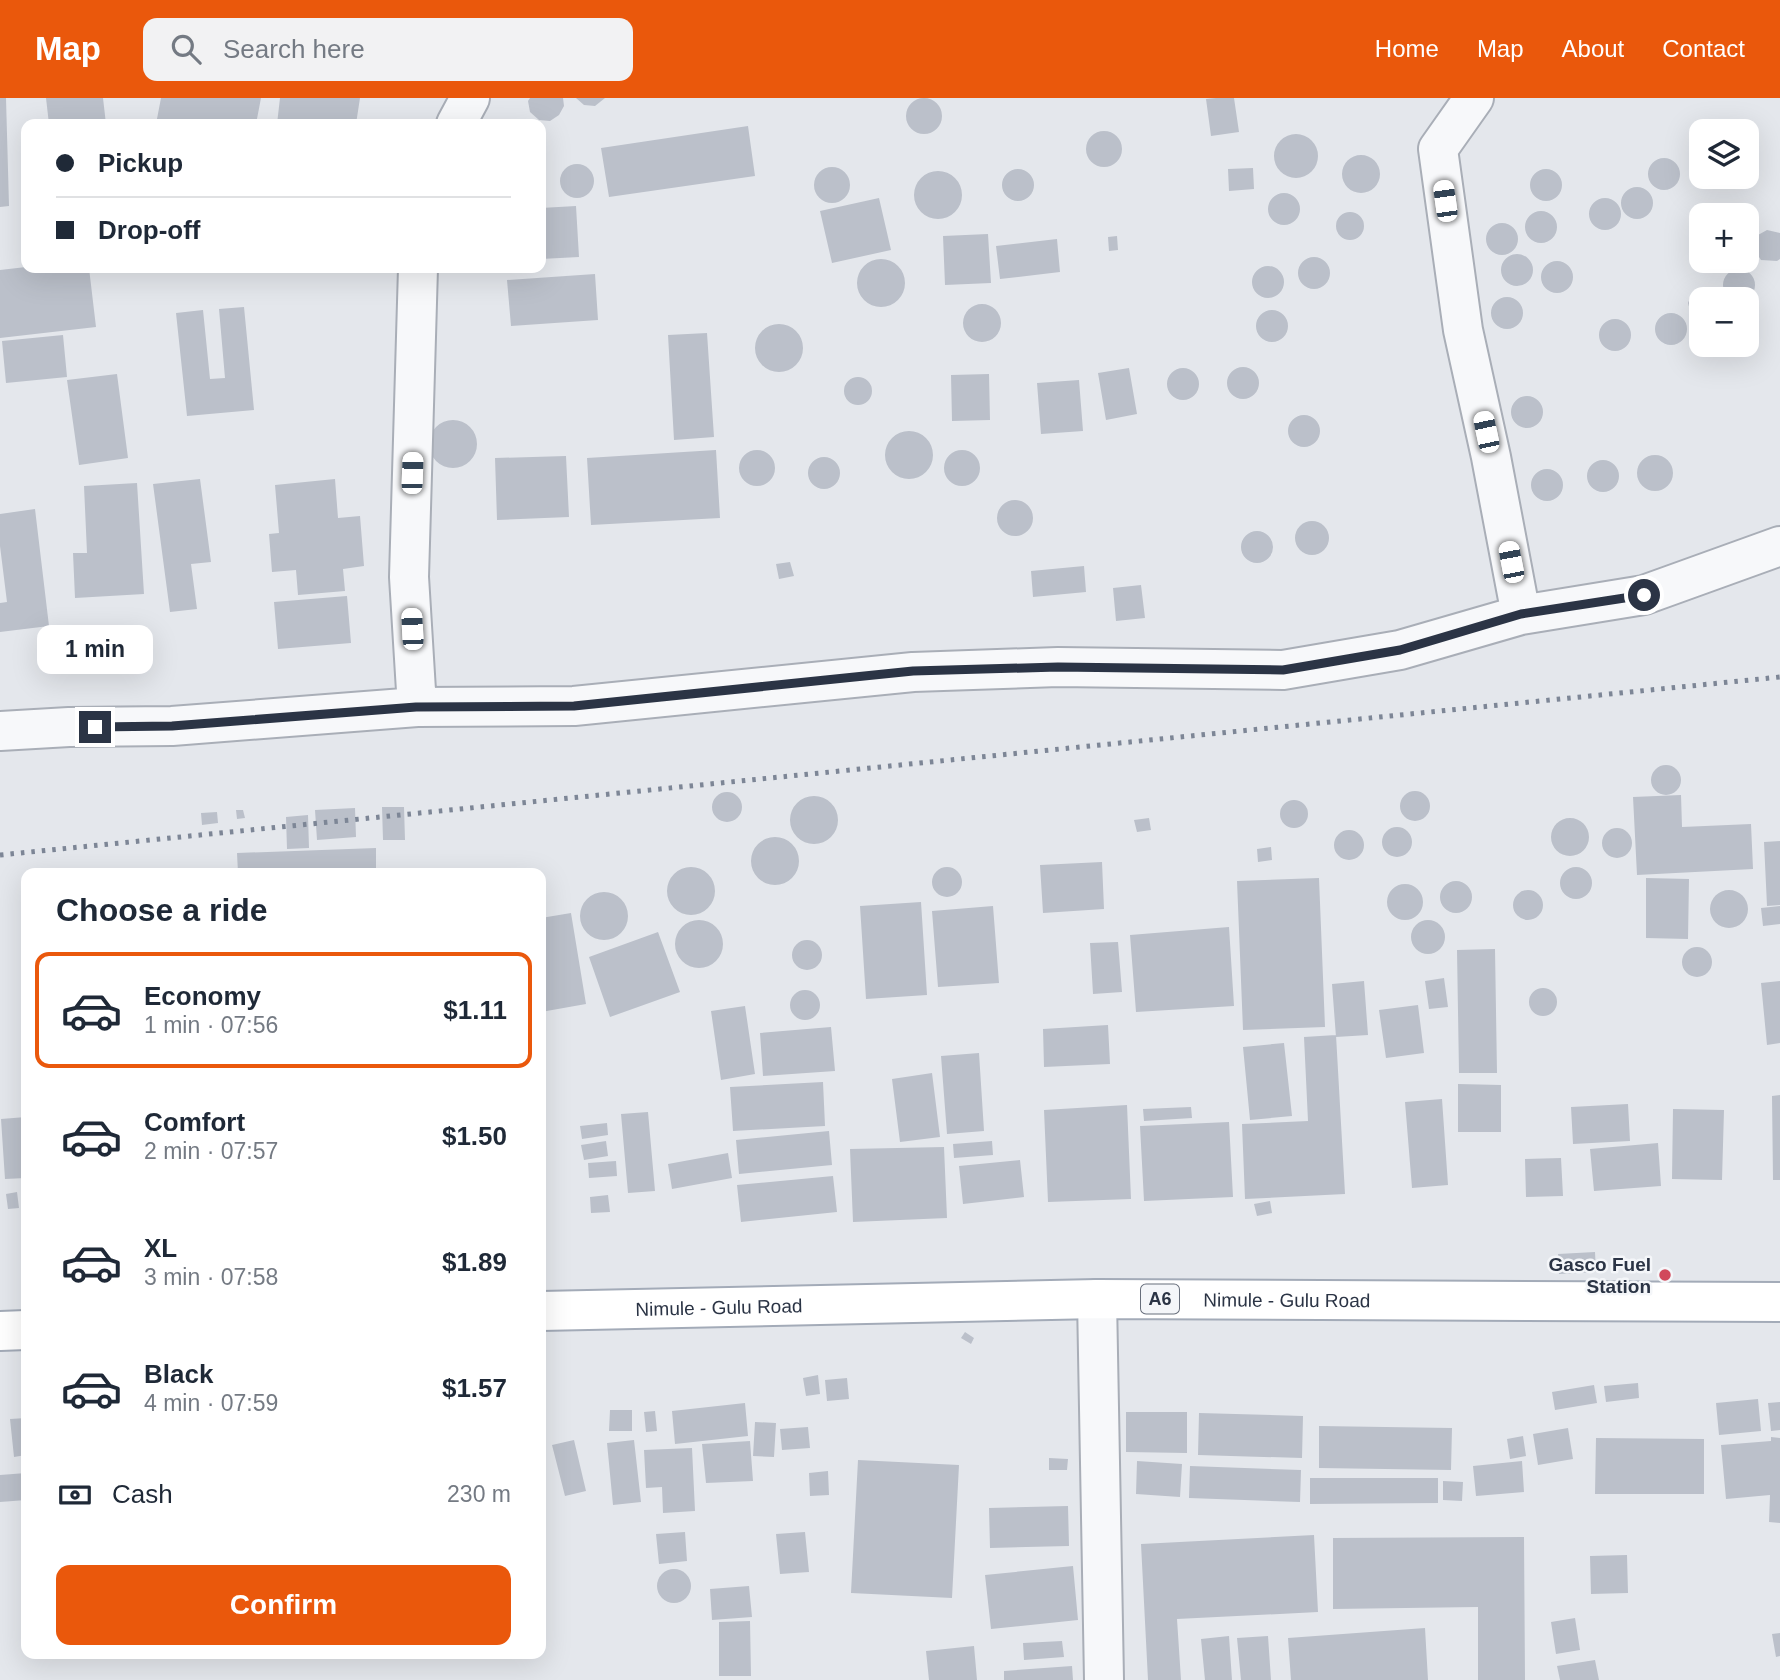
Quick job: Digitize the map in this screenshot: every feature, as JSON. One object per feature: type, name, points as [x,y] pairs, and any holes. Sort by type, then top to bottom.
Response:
[{"type":"main road","name":"Nimule - Gulu Road","points":[[546,1311],[1097,1299],[1780,1302]]},
{"type":"main road","points":[[0,1331],[21,1330]]},
{"type":"street","points":[[459,119],[470,98]]},
{"type":"street","points":[[1474,98],[1438,149],[1463,330],[1492,457],[1521,614]]},
{"type":"street","points":[[416,707],[409,576],[418,273]]},
{"type":"street","points":[[0,731],[172,726],[416,707],[574,706],[913,671],[1058,667],[1283,670],[1400,650],[1521,614],[1644,595],[1780,546]]},
{"type":"street","points":[[1097,1299],[1104,1680]]},
{"type":"building","points":[[0,98],[6,98],[9,206],[0,207]]},
{"type":"building","points":[[46,98],[103,98],[105,119],[48,119]]},
{"type":"building","points":[[161,98],[261,98],[257,119],[157,119]]},
{"type":"building","points":[[280,98],[360,98],[357,119],[278,119]]},
{"type":"building","points":[[530,98],[563,98],[564,106],[559,115],[546,121],[538,119],[530,112]]},
{"type":"building","points":[[576,98],[605,98],[595,106],[584,105]]},
{"type":"building","points":[[924,98],[937,103],[942,116],[937,129],[924,134],[911,129],[906,116],[911,103]]},
{"type":"building","points":[[1234,98],[1239,132],[1211,136],[1206,99]]},
{"type":"building","points":[[748,126],[755,176],[609,197],[601,148]]},
{"type":"building","points":[[1104,131],[1117,136],[1122,149],[1117,162],[1104,167],[1091,162],[1086,149],[1091,136]]},
{"type":"building","points":[[1296,134],[1305,135],[1312,140],[1317,147],[1317,165],[1312,172],[1305,177],[1296,178],[1287,177],[1280,172],[1275,165],[1274,156],[1275,147],[1280,140],[1287,135]]},
{"type":"building","points":[[1361,155],[1374,161],[1380,174],[1374,187],[1361,193],[1348,187],[1342,174],[1348,161]]},
{"type":"building","points":[[1664,158],[1676,162],[1680,174],[1676,186],[1664,190],[1652,186],[1648,174],[1652,162]]},
{"type":"building","points":[[577,164],[589,169],[594,181],[589,193],[577,198],[565,193],[560,181],[565,169]]},
{"type":"building","points":[[832,167],[845,172],[850,185],[845,198],[832,203],[819,198],[814,185],[819,172]]},
{"type":"building","points":[[1253,168],[1254,189],[1229,191],[1228,169]]},
{"type":"building","points":[[1018,169],[1030,173],[1034,185],[1030,197],[1018,201],[1006,197],[1002,185],[1006,173]]},
{"type":"building","points":[[1546,169],[1558,173],[1562,185],[1558,197],[1546,201],[1534,197],[1530,185],[1534,173]]},
{"type":"building","points":[[938,171],[955,178],[962,195],[955,212],[938,219],[921,212],[914,195],[921,178]]},
{"type":"building","points":[[1637,187],[1649,191],[1653,203],[1649,215],[1637,219],[1625,215],[1621,203],[1625,191]]},
{"type":"building","points":[[1284,193],[1295,198],[1300,209],[1295,220],[1284,225],[1273,220],[1268,209],[1273,198]]},
{"type":"building","points":[[879,198],[891,250],[832,263],[820,211]]},
{"type":"building","points":[[1605,198],[1617,202],[1621,214],[1617,226],[1605,230],[1593,226],[1589,214],[1593,202]]},
{"type":"building","points":[[576,206],[579,257],[546,259],[546,208]]},
{"type":"building","points":[[1541,211],[1553,215],[1557,227],[1553,239],[1541,243],[1529,239],[1525,227],[1529,215]]},
{"type":"building","points":[[1350,212],[1360,216],[1364,226],[1360,236],[1350,240],[1340,236],[1336,226],[1340,216]]},
{"type":"building","points":[[1502,223],[1514,227],[1518,239],[1514,251],[1502,255],[1490,251],[1486,239],[1490,227]]},
{"type":"building","points":[[1767,230],[1780,233],[1780,259],[1761,260],[1759,234]]},
{"type":"building","points":[[988,234],[991,283],[945,285],[943,236]]},
{"type":"building","points":[[1117,236],[1118,250],[1109,251],[1108,237]]},
{"type":"building","points":[[1057,239],[1060,272],[1000,279],[996,246]]},
{"type":"building","points":[[1517,254],[1529,258],[1533,270],[1529,282],[1517,286],[1505,282],[1501,270],[1505,258]]},
{"type":"building","points":[[1314,257],[1326,261],[1330,273],[1326,285],[1314,289],[1302,285],[1298,273],[1302,261]]},
{"type":"building","points":[[881,259],[898,266],[905,283],[898,300],[881,307],[864,300],[857,283],[864,266]]},
{"type":"building","points":[[1557,261],[1569,265],[1573,277],[1569,289],[1557,293],[1545,289],[1541,277],[1545,265]]},
{"type":"building","points":[[1268,266],[1280,270],[1284,282],[1280,294],[1268,298],[1256,294],[1252,282],[1256,270]]},
{"type":"building","points":[[21,268],[21,273],[90,273],[96,327],[0,338],[0,270]]},
{"type":"building","points":[[1729,273],[1749,273],[1754,279],[1755,287],[1723,287],[1724,279]]},
{"type":"building","points":[[595,274],[598,320],[511,326],[507,280]]},
{"type":"building","points":[[1507,297],[1519,301],[1523,313],[1519,325],[1507,329],[1495,325],[1491,313],[1495,301]]},
{"type":"building","points":[[982,304],[995,310],[1001,323],[995,336],[982,342],[969,336],[963,323],[969,310]]},
{"type":"building","points":[[244,307],[254,410],[187,416],[176,313],[203,310],[210,379],[225,378],[219,309]]},
{"type":"building","points":[[1272,310],[1284,314],[1288,326],[1284,338],[1272,342],[1260,338],[1256,326],[1260,314]]},
{"type":"building","points":[[1671,313],[1683,317],[1687,329],[1683,341],[1671,345],[1659,341],[1655,329],[1659,317]]},
{"type":"building","points":[[1615,319],[1627,323],[1631,335],[1627,347],[1615,351],[1603,347],[1599,335],[1603,323]]},
{"type":"building","points":[[779,324],[796,331],[803,348],[796,365],[779,372],[762,365],[755,348],[762,331]]},
{"type":"building","points":[[707,333],[714,437],[674,440],[668,335]]},
{"type":"building","points":[[63,335],[67,377],[6,383],[2,341]]},
{"type":"building","points":[[1243,367],[1255,371],[1259,383],[1255,395],[1243,399],[1231,395],[1227,383],[1231,371]]},
{"type":"building","points":[[1129,368],[1137,414],[1106,420],[1098,373]]},
{"type":"building","points":[[1183,368],[1195,372],[1199,384],[1195,396],[1183,400],[1171,396],[1167,384],[1171,372]]},
{"type":"building","points":[[117,374],[128,458],[79,465],[67,380]]},
{"type":"building","points":[[989,374],[990,420],[952,421],[951,375]]},
{"type":"building","points":[[858,377],[868,381],[872,391],[868,401],[858,405],[848,401],[844,391],[848,381]]},
{"type":"building","points":[[1079,380],[1083,431],[1041,434],[1037,383]]},
{"type":"building","points":[[1527,396],[1539,400],[1543,412],[1539,424],[1527,428],[1515,424],[1511,412],[1515,400]]},
{"type":"building","points":[[1304,415],[1316,419],[1320,431],[1316,443],[1304,447],[1292,443],[1288,431],[1292,419]]},
{"type":"building","points":[[453,420],[470,427],[477,444],[470,461],[453,468],[436,461],[429,444],[436,427]]},
{"type":"building","points":[[909,431],[926,438],[933,455],[926,472],[909,479],[892,472],[885,455],[892,438]]},
{"type":"building","points":[[716,450],[720,518],[591,525],[587,458]]},
{"type":"building","points":[[757,450],[770,455],[775,468],[770,481],[757,486],[744,481],[739,468],[744,455]]},
{"type":"building","points":[[962,450],[975,455],[980,468],[975,481],[962,486],[949,481],[944,468],[949,455]]},
{"type":"building","points":[[1655,455],[1668,460],[1673,473],[1668,486],[1655,491],[1642,486],[1637,473],[1642,460]]},
{"type":"building","points":[[566,456],[569,517],[497,520],[495,458]]},
{"type":"building","points":[[824,457],[835,462],[840,473],[835,484],[824,489],[813,484],[808,473],[813,462]]},
{"type":"building","points":[[1603,460],[1615,464],[1619,476],[1615,488],[1603,492],[1591,488],[1587,476],[1591,464]]},
{"type":"building","points":[[1547,469],[1559,473],[1563,485],[1559,497],[1547,501],[1535,497],[1531,485],[1535,473]]},
{"type":"building","points":[[200,479],[211,562],[191,564],[197,609],[170,612],[153,484]]},
{"type":"building","points":[[335,479],[338,518],[360,516],[364,566],[343,569],[345,591],[298,595],[296,570],[272,572],[269,534],[279,533],[275,485]]},
{"type":"building","points":[[137,483],[144,594],[75,598],[73,553],[87,553],[84,486]]},
{"type":"building","points":[[1015,500],[1028,505],[1033,518],[1028,531],[1015,536],[1002,531],[997,518],[1002,505]]},
{"type":"building","points":[[35,509],[49,626],[0,632],[0,603],[7,602],[0,546],[0,514]]},
{"type":"building","points":[[1312,521],[1324,526],[1329,538],[1324,550],[1312,555],[1300,550],[1295,538],[1300,526]]},
{"type":"building","points":[[1257,531],[1269,535],[1273,547],[1269,559],[1257,563],[1245,559],[1241,547],[1245,535]]},
{"type":"building","points":[[790,562],[794,576],[779,579],[776,564]]},
{"type":"building","points":[[1084,566],[1086,592],[1033,597],[1031,571]]},
{"type":"building","points":[[1141,585],[1145,618],[1116,621],[1113,588]]},
{"type":"building","points":[[347,596],[351,643],[278,649],[274,602]]},
{"type":"building","points":[[1666,765],[1672,766],[1680,774],[1680,786],[1672,794],[1666,795],[1660,794],[1652,786],[1651,780],[1652,774],[1660,766]]},
{"type":"building","points":[[1415,791],[1421,792],[1429,800],[1429,812],[1421,820],[1415,821],[1409,820],[1401,812],[1400,806],[1401,800],[1409,792]]},
{"type":"building","points":[[727,792],[733,793],[741,801],[741,813],[733,821],[727,822],[721,821],[713,813],[712,807],[713,801],[721,793]]},
{"type":"building","points":[[1681,795],[1682,827],[1751,824],[1753,869],[1637,875],[1633,797]]},
{"type":"building","points":[[814,796],[831,803],[838,820],[831,837],[814,844],[797,837],[790,820],[797,803]]},
{"type":"building","points":[[1294,800],[1304,804],[1308,814],[1304,824],[1294,828],[1284,824],[1280,814],[1284,804]]},
{"type":"building","points":[[382,807],[404,807],[405,840],[383,840]]},
{"type":"building","points":[[355,808],[356,837],[317,840],[315,810]]},
{"type":"building","points":[[236,810],[243,810],[245,818],[237,819]]},
{"type":"building","points":[[217,812],[218,823],[202,825],[201,813]]},
{"type":"building","points":[[308,815],[309,848],[287,849],[286,817]]},
{"type":"building","points":[[1149,818],[1151,830],[1137,832],[1134,820]]},
{"type":"building","points":[[1570,818],[1584,823],[1589,837],[1584,851],[1570,856],[1556,851],[1551,837],[1556,823]]},
{"type":"building","points":[[1397,827],[1403,828],[1411,836],[1411,848],[1403,856],[1397,857],[1391,856],[1383,848],[1382,842],[1383,836],[1391,828]]},
{"type":"building","points":[[1617,828],[1623,829],[1631,837],[1631,849],[1623,857],[1617,858],[1611,857],[1603,849],[1602,843],[1603,837],[1611,829]]},
{"type":"building","points":[[1349,830],[1360,834],[1364,845],[1360,856],[1349,860],[1338,856],[1334,845],[1338,834]]},
{"type":"building","points":[[775,837],[792,844],[799,861],[792,878],[775,885],[758,878],[751,861],[758,844]]},
{"type":"building","points":[[1780,841],[1780,905],[1767,906],[1764,842]]},
{"type":"building","points":[[1271,847],[1272,860],[1258,862],[1257,849]]},
{"type":"building","points":[[376,848],[376,868],[238,868],[237,853]]},
{"type":"building","points":[[1102,862],[1104,909],[1043,913],[1040,865]]},
{"type":"building","points":[[691,867],[708,874],[715,891],[708,908],[691,915],[674,908],[667,891],[674,874]]},
{"type":"building","points":[[947,867],[953,868],[961,876],[961,888],[953,896],[947,897],[941,896],[933,888],[932,882],[933,876],[941,868]]},
{"type":"building","points":[[1576,867],[1588,871],[1592,883],[1588,895],[1576,899],[1564,895],[1560,883],[1564,871]]},
{"type":"building","points":[[1319,878],[1325,1027],[1243,1030],[1237,881]]},
{"type":"building","points":[[1646,878],[1689,879],[1688,939],[1646,938]]},
{"type":"building","points":[[1456,881],[1468,885],[1472,897],[1468,909],[1456,913],[1444,909],[1440,897],[1444,885]]},
{"type":"building","points":[[1405,884],[1417,890],[1423,902],[1417,914],[1405,920],[1393,914],[1387,902],[1393,890]]},
{"type":"building","points":[[1528,890],[1534,891],[1542,899],[1542,911],[1534,919],[1528,920],[1522,919],[1514,911],[1513,905],[1514,899],[1522,891]]},
{"type":"building","points":[[1729,890],[1742,896],[1748,909],[1742,922],[1729,928],[1716,922],[1710,909],[1716,896]]},
{"type":"building","points":[[604,892],[621,899],[628,916],[621,933],[604,940],[587,933],[580,916],[587,899]]},
{"type":"building","points":[[921,902],[927,995],[866,999],[860,906]]},
{"type":"building","points":[[993,906],[999,983],[938,987],[932,911]]},
{"type":"building","points":[[1780,906],[1780,924],[1763,926],[1761,908]]},
{"type":"building","points":[[571,913],[586,1004],[546,1011],[546,917]]},
{"type":"building","points":[[699,920],[716,927],[723,944],[716,961],[699,968],[682,961],[675,944],[682,927]]},
{"type":"building","points":[[1428,920],[1440,925],[1445,937],[1440,949],[1428,954],[1416,949],[1411,937],[1416,925]]},
{"type":"building","points":[[1229,927],[1234,1006],[1136,1012],[1130,935]]},
{"type":"building","points":[[658,932],[680,992],[610,1017],[589,957]]},
{"type":"building","points":[[807,940],[813,941],[821,949],[821,961],[813,969],[807,970],[801,969],[793,961],[792,955],[793,949],[801,941]]},
{"type":"building","points":[[1118,942],[1122,992],[1093,994],[1090,943]]},
{"type":"building","points":[[1697,947],[1708,951],[1712,962],[1708,973],[1697,977],[1686,973],[1682,962],[1686,951]]},
{"type":"building","points":[[1495,949],[1497,1073],[1459,1073],[1457,950]]},
{"type":"building","points":[[1444,978],[1448,1007],[1429,1009],[1425,981]]},
{"type":"building","points":[[1364,981],[1368,1035],[1336,1037],[1332,984]]},
{"type":"building","points":[[1780,981],[1780,1043],[1767,1045],[1761,983]]},
{"type":"building","points":[[1543,988],[1553,992],[1557,1002],[1553,1012],[1543,1016],[1533,1012],[1529,1002],[1533,992]]},
{"type":"building","points":[[805,990],[811,991],[819,999],[819,1011],[811,1019],[805,1020],[799,1019],[791,1011],[790,1005],[791,999],[799,991]]},
{"type":"building","points":[[1418,1005],[1424,1053],[1386,1058],[1379,1010]]},
{"type":"building","points":[[745,1006],[755,1074],[721,1080],[711,1011]]},
{"type":"building","points":[[1108,1025],[1110,1064],[1044,1067],[1043,1029]]},
{"type":"building","points":[[831,1027],[835,1071],[763,1076],[760,1033]]},
{"type":"building","points":[[1336,1035],[1345,1194],[1245,1199],[1242,1124],[1308,1121],[1304,1037]]},
{"type":"building","points":[[1284,1043],[1292,1116],[1250,1120],[1243,1047]]},
{"type":"building","points":[[979,1053],[984,1131],[947,1134],[941,1056]]},
{"type":"building","points":[[932,1073],[940,1137],[900,1142],[892,1079]]},
{"type":"building","points":[[823,1082],[825,1126],[733,1131],[730,1087]]},
{"type":"building","points":[[1458,1084],[1501,1085],[1501,1132],[1458,1132]]},
{"type":"building","points":[[1780,1095],[1780,1180],[1773,1180],[1772,1096]]},
{"type":"building","points":[[1442,1099],[1448,1185],[1412,1188],[1405,1102]]},
{"type":"building","points":[[1628,1104],[1630,1141],[1573,1144],[1571,1107]]},
{"type":"building","points":[[1127,1105],[1131,1199],[1048,1202],[1044,1110]]},
{"type":"building","points":[[1191,1107],[1192,1118],[1144,1121],[1143,1109]]},
{"type":"building","points":[[1673,1109],[1724,1110],[1722,1180],[1672,1179]]},
{"type":"building","points":[[648,1112],[655,1191],[628,1193],[621,1114]]},
{"type":"building","points":[[21,1117],[21,1178],[5,1179],[1,1119]]},
{"type":"building","points":[[1229,1122],[1233,1197],[1144,1201],[1140,1126]]},
{"type":"building","points":[[607,1123],[608,1135],[582,1139],[580,1126]]},
{"type":"building","points":[[829,1131],[832,1165],[739,1174],[736,1140]]},
{"type":"building","points":[[606,1141],[608,1156],[584,1160],[581,1145]]},
{"type":"building","points":[[992,1141],[993,1155],[954,1158],[953,1144]]},
{"type":"building","points":[[1658,1143],[1661,1186],[1594,1191],[1590,1149]]},
{"type":"building","points":[[944,1147],[947,1218],[853,1222],[850,1149]]},
{"type":"building","points":[[728,1153],[732,1178],[672,1189],[668,1164]]},
{"type":"building","points":[[1561,1158],[1563,1196],[1526,1197],[1525,1159]]},
{"type":"building","points":[[1020,1160],[1024,1197],[963,1204],[959,1166]]},
{"type":"building","points":[[616,1161],[617,1176],[589,1178],[588,1163]]},
{"type":"building","points":[[833,1176],[837,1212],[741,1222],[737,1185]]},
{"type":"building","points":[[17,1192],[19,1208],[8,1209],[6,1194]]},
{"type":"building","points":[[608,1195],[610,1212],[591,1213],[590,1197]]},
{"type":"building","points":[[1270,1201],[1272,1213],[1257,1216],[1254,1204]]},
{"type":"building","points":[[1595,1252],[1596,1272],[1559,1274],[1558,1254]]},
{"type":"building","points":[[965,1332],[974,1338],[971,1344],[961,1338]]},
{"type":"building","points":[[818,1375],[820,1394],[806,1396],[803,1378]]},
{"type":"building","points":[[847,1378],[849,1399],[827,1401],[825,1380]]},
{"type":"building","points":[[1638,1383],[1639,1398],[1606,1402],[1604,1386]]},
{"type":"building","points":[[1594,1385],[1597,1403],[1555,1410],[1552,1392]]},
{"type":"building","points":[[1758,1399],[1761,1431],[1719,1435],[1716,1403]]},
{"type":"building","points":[[1780,1402],[1780,1430],[1771,1431],[1768,1403]]},
{"type":"building","points":[[745,1403],[748,1436],[675,1444],[672,1411]]},
{"type":"building","points":[[610,1410],[632,1410],[632,1431],[609,1431]]},
{"type":"building","points":[[655,1411],[657,1431],[646,1432],[644,1412]]},
{"type":"building","points":[[1126,1412],[1187,1412],[1187,1453],[1126,1452]]},
{"type":"building","points":[[1199,1413],[1303,1416],[1302,1458],[1198,1455]]},
{"type":"building","points":[[21,1418],[21,1456],[14,1457],[10,1419]]},
{"type":"building","points":[[755,1422],[776,1423],[774,1457],[753,1456]]},
{"type":"building","points":[[1319,1426],[1452,1428],[1451,1470],[1319,1468]]},
{"type":"building","points":[[808,1427],[810,1448],[782,1450],[780,1429]]},
{"type":"building","points":[[1568,1428],[1573,1459],[1538,1465],[1533,1434]]},
{"type":"building","points":[[1523,1436],[1526,1456],[1510,1459],[1507,1439]]},
{"type":"building","points":[[1771,1437],[1780,1438],[1780,1523],[1769,1522],[1770,1495],[1726,1499],[1721,1445],[1771,1441]]},
{"type":"building","points":[[1596,1438],[1704,1439],[1704,1494],[1595,1494]]},
{"type":"building","points":[[574,1440],[586,1491],[565,1496],[552,1445]]},
{"type":"building","points":[[634,1440],[641,1502],[613,1505],[607,1443]]},
{"type":"building","points":[[750,1441],[753,1481],[706,1483],[702,1444]]},
{"type":"building","points":[[692,1448],[695,1511],[663,1513],[662,1487],[646,1488],[644,1450]]},
{"type":"building","points":[[1049,1458],[1068,1459],[1067,1470],[1049,1470]]},
{"type":"building","points":[[858,1460],[959,1465],[952,1598],[851,1593]]},
{"type":"building","points":[[1137,1461],[1182,1464],[1180,1497],[1136,1494]]},
{"type":"building","points":[[1522,1461],[1524,1492],[1476,1496],[1473,1466]]},
{"type":"building","points":[[1190,1466],[1301,1470],[1300,1502],[1189,1498]]},
{"type":"building","points":[[828,1471],[829,1495],[810,1496],[809,1473]]},
{"type":"building","points":[[21,1473],[21,1500],[0,1502],[0,1475]]},
{"type":"building","points":[[1310,1478],[1438,1478],[1438,1503],[1310,1504]]},
{"type":"building","points":[[1443,1481],[1463,1482],[1462,1501],[1443,1500]]},
{"type":"building","points":[[1068,1506],[1069,1546],[990,1548],[989,1508]]},
{"type":"building","points":[[685,1532],[687,1561],[659,1564],[656,1534]]},
{"type":"building","points":[[805,1532],[809,1572],[780,1574],[776,1534]]},
{"type":"building","points":[[1314,1535],[1318,1612],[1177,1619],[1181,1680],[1148,1680],[1141,1544]]},
{"type":"building","points":[[1524,1537],[1525,1680],[1478,1680],[1478,1607],[1333,1609],[1333,1538]]},
{"type":"building","points":[[1627,1555],[1628,1593],[1591,1594],[1590,1556]]},
{"type":"building","points":[[1073,1566],[1078,1620],[991,1629],[985,1575]]},
{"type":"building","points":[[674,1569],[686,1574],[691,1586],[686,1598],[674,1603],[662,1598],[657,1586],[662,1574]]},
{"type":"building","points":[[749,1586],[752,1617],[712,1620],[710,1589]]},
{"type":"building","points":[[1575,1618],[1580,1650],[1556,1654],[1551,1622]]},
{"type":"building","points":[[750,1621],[751,1676],[719,1676],[719,1622]]},
{"type":"building","points":[[1425,1628],[1428,1680],[1291,1680],[1288,1638]]},
{"type":"building","points":[[1780,1633],[1780,1656],[1776,1657],[1772,1634]]},
{"type":"building","points":[[1229,1636],[1232,1680],[1205,1680],[1201,1639]]},
{"type":"building","points":[[1268,1636],[1271,1680],[1241,1680],[1237,1638]]},
{"type":"building","points":[[1062,1641],[1064,1657],[1024,1660],[1023,1643]]},
{"type":"building","points":[[974,1646],[977,1680],[929,1680],[926,1651]]},
{"type":"building","points":[[1595,1660],[1599,1680],[1560,1680],[1557,1666]]},
{"type":"building","points":[[1072,1666],[1073,1680],[1004,1680],[1004,1671]]},
{"type":"railway","points":[[0,855],[1780,677]]},
{"type":"place","name":"Gasco Fuel Station","points":[[1665,1275]]},
{"type":"route","points":[[95,727],[172,726],[416,707],[574,706],[913,671],[1058,667],[1283,670],[1400,650],[1521,614],[1644,595]]}]
